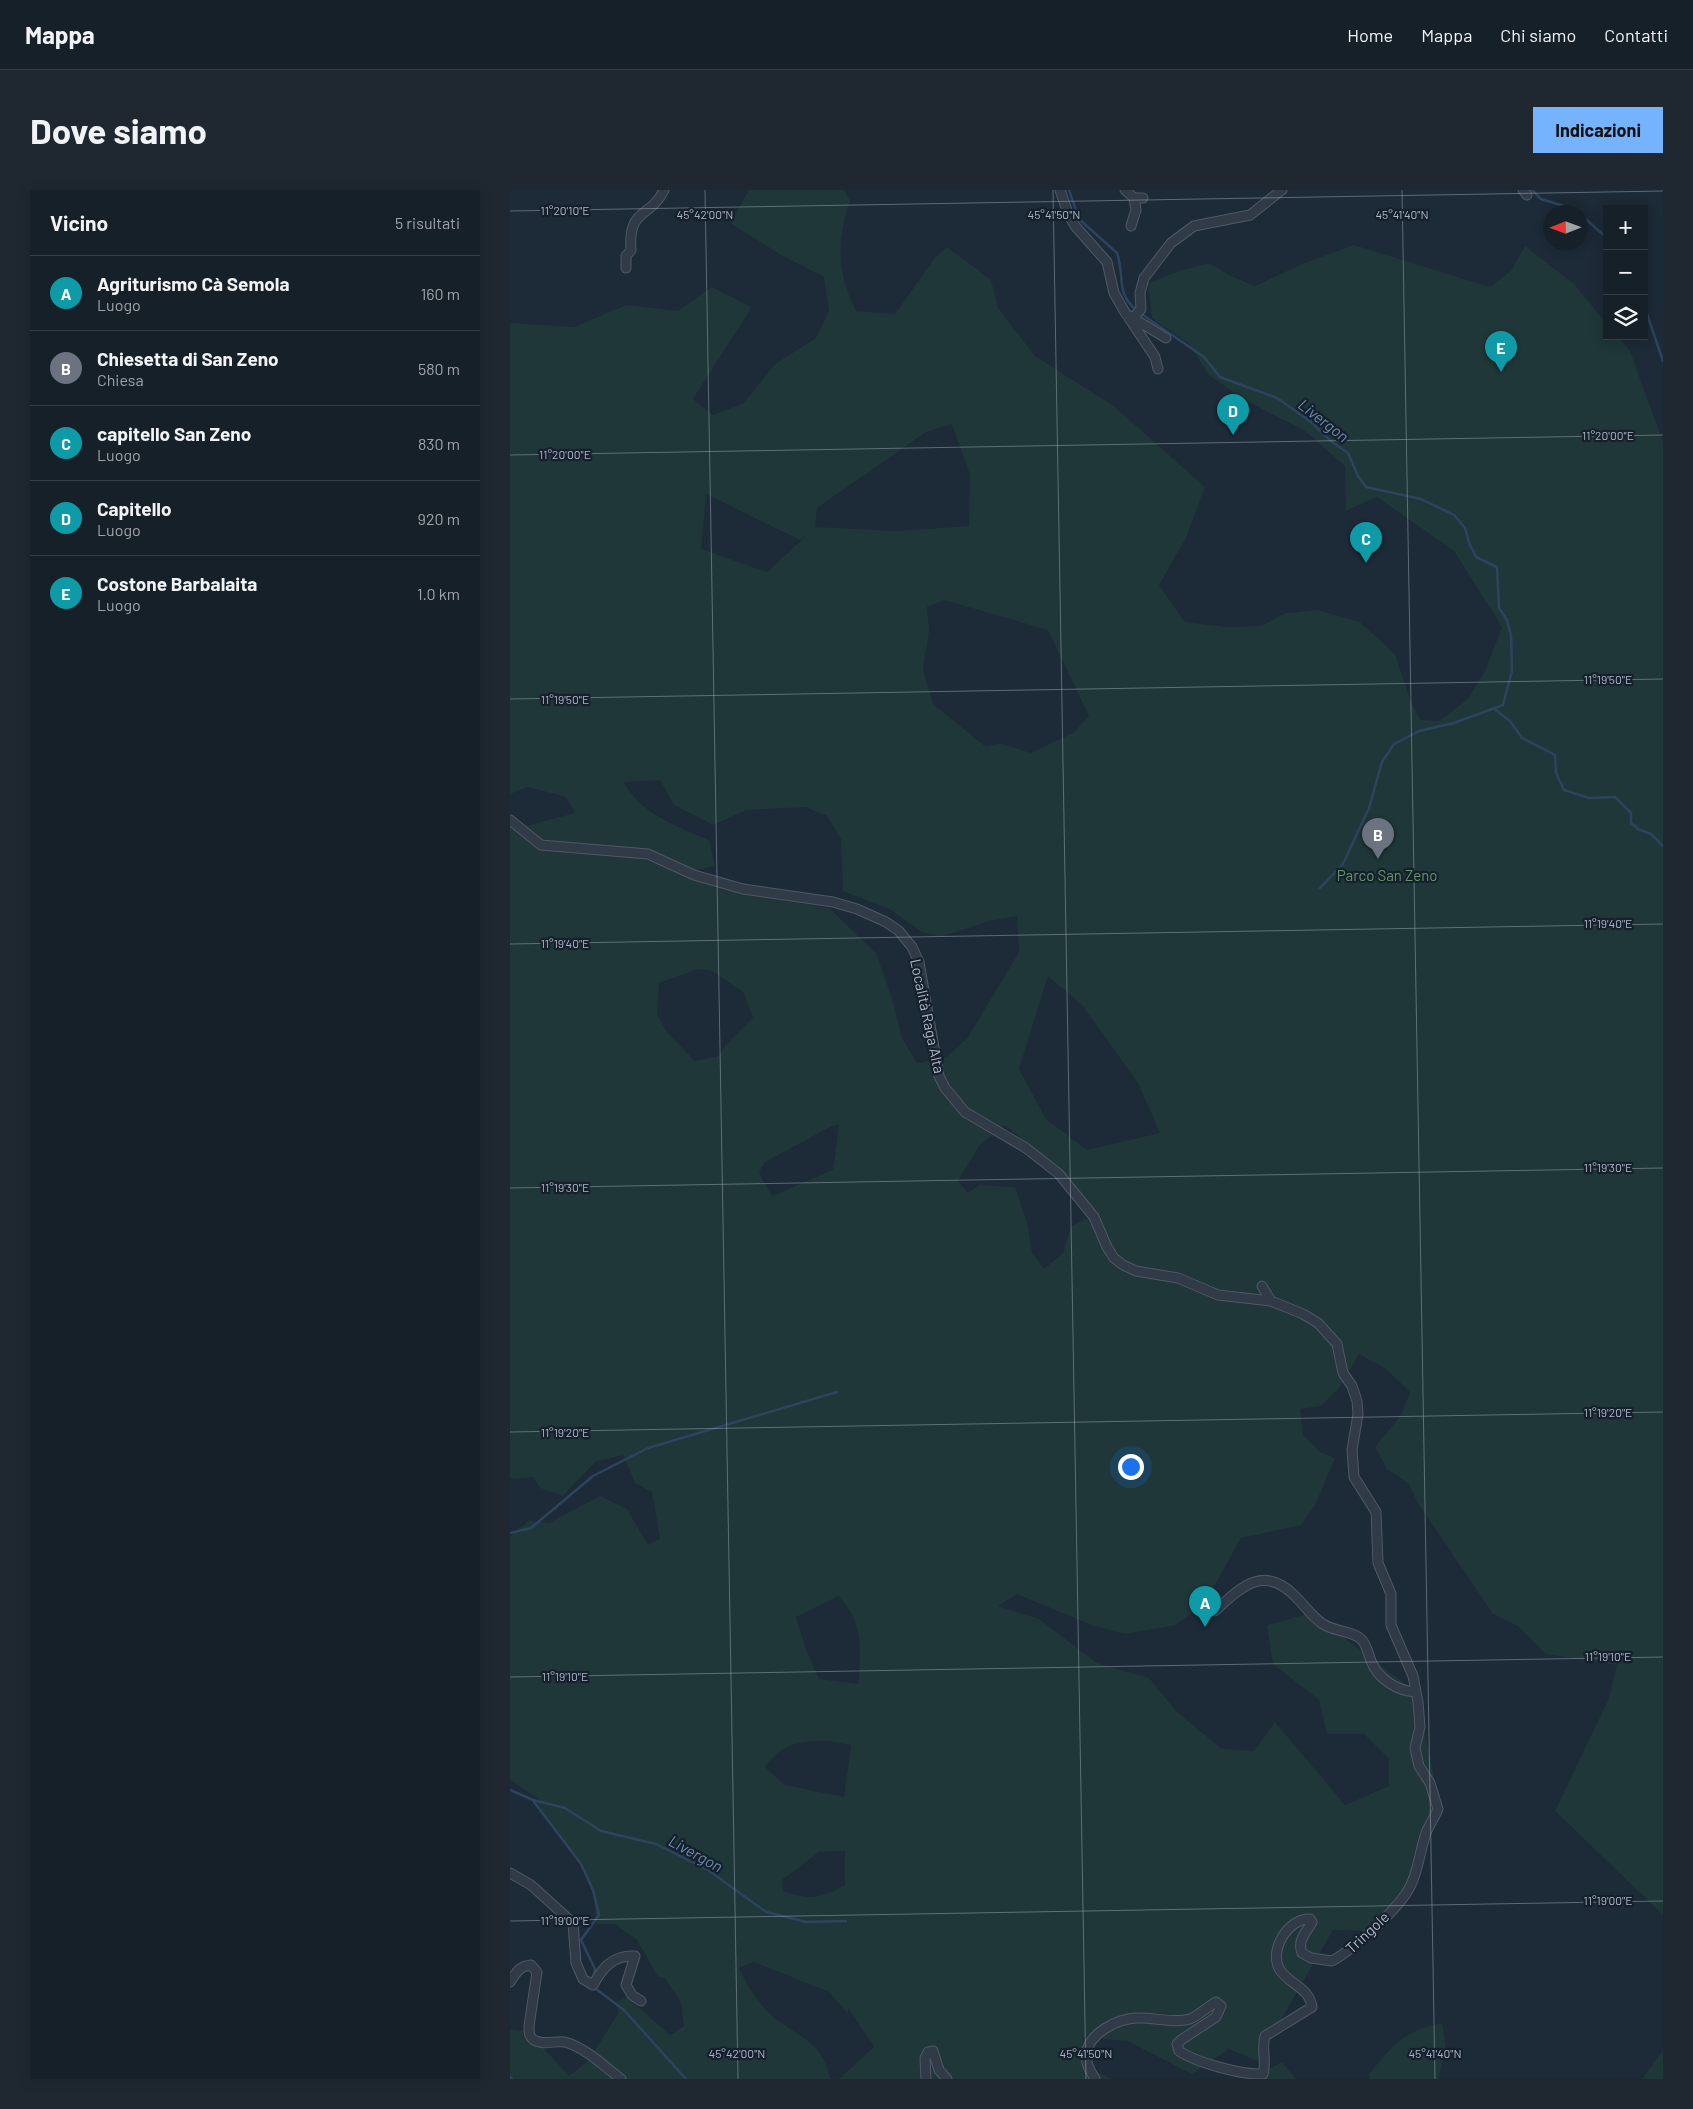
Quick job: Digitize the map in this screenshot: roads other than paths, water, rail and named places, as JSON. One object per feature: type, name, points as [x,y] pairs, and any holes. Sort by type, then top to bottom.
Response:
[{"type":"street","points":[[626,268],[626,256],[631,250],[629,236],[633,223],[642,212],[657,202],[664,190]]},
{"type":"street","points":[[1060,190],[1069,216],[1076,227],[1108,262],[1114,293],[1134,314],[1166,338]]},
{"type":"street","points":[[1126,190],[1139,198],[1131,226]]},
{"type":"street","points":[[1158,369],[1155,357],[1134,314],[1144,278],[1171,243],[1194,226],[1250,215],[1282,190]]},
{"type":"street","name":"Località Raga Alta","points":[[510,820],[541,844],[562,848],[648,854],[703,878],[743,889],[833,902],[886,922],[899,931],[912,947],[919,962],[938,1076],[965,1112],[1018,1143],[1059,1174],[1094,1217],[1114,1258],[1136,1271],[1178,1278],[1218,1295],[1271,1300],[1318,1323],[1337,1344],[1343,1373],[1352,1386],[1357,1401],[1358,1414],[1352,1450],[1354,1477],[1376,1512],[1378,1564],[1391,1594],[1392,1625],[1413,1676],[1420,1718],[1415,1748],[1418,1766],[1430,1783],[1438,1809],[1431,1825]]},
{"type":"street","points":[[1262,1286],[1271,1300]]},
{"type":"street","points":[[1215,1611],[1233,1594],[1252,1581],[1270,1581],[1286,1588],[1323,1624],[1338,1632],[1349,1633],[1360,1638],[1379,1674],[1404,1691],[1416,1692]]},
{"type":"street","name":"Tringole","points":[[1094,2079],[1086,2055],[1089,2045],[1097,2035],[1118,2022],[1135,2018],[1190,2018],[1216,2002],[1221,2006],[1216,2017],[1181,2040],[1177,2044],[1179,2051],[1188,2057],[1215,2065],[1254,2074],[1263,2074],[1265,2066],[1262,2046],[1265,2036],[1312,2007],[1311,1998],[1305,1991],[1280,1970],[1276,1957],[1278,1944],[1285,1932],[1296,1922],[1310,1919],[1312,1922],[1302,1936],[1300,1946],[1302,1953],[1311,1958],[1332,1961],[1342,1956],[1366,1935],[1406,1894],[1420,1860],[1426,1831],[1431,1825]]},
{"type":"street","points":[[510,1873],[531,1885],[573,1923],[576,1963],[583,1978],[593,1985],[602,1970],[614,1959],[623,1955],[635,1956],[626,1985],[632,1995],[641,2001]]},
{"type":"street","points":[[510,1982],[519,1969],[524,1966],[531,1965],[537,1972],[529,2026],[530,2035],[534,2040],[542,2043],[565,2042],[572,2045],[621,2079]]},
{"type":"street","points":[[926,2079],[925,2058],[928,2052],[933,2052],[939,2070],[947,2079]]},
{"type":"waterway","name":"Livergon","points":[[1069,190],[1079,219],[1117,253],[1125,297],[1136,310]]},
{"type":"waterway","points":[[1532,190],[1541,199],[1560,205]]},
{"type":"waterway","points":[[1588,221],[1603,234]]},
{"type":"waterway","name":"Livergon","points":[[1140,313],[1204,357],[1220,377],[1277,398],[1311,422],[1332,442],[1348,453],[1358,476],[1366,487],[1421,499],[1454,515],[1465,528],[1469,543],[1476,557],[1497,567],[1499,608],[1507,620],[1511,635],[1512,671],[1503,705],[1454,723],[1419,731],[1394,744],[1382,762],[1369,808],[1343,864],[1320,888]]},
{"type":"waterway","points":[[1648,317],[1663,361]]},
{"type":"waterway","points":[[1493,708],[1510,721],[1522,738],[1555,755],[1556,773],[1564,790],[1589,798],[1615,797],[1631,813],[1631,823],[1638,829],[1651,834],[1663,846]]},
{"type":"waterway","points":[[510,1533],[531,1528],[593,1476],[648,1448],[837,1392]]},
{"type":"waterway","name":"Livergon","points":[[510,1790],[533,1800],[565,1808],[601,1831],[656,1844],[708,1870],[766,1912],[806,1922],[846,1921]]},
{"type":"waterway","points":[[534,1802],[581,1864],[593,1890],[599,1915],[581,1940],[595,1969],[594,1975]]},
{"type":"waterway","points":[[596,1989],[624,2010],[686,2079]]},
{"type":"place","name":"Costone Barbalaita","points":[[1501,372]]},
{"type":"place","name":"Capitello","points":[[1233,435]]},
{"type":"place","name":"capitello San Zeno","points":[[1366,563]]},
{"type":"place","name":"Chiesetta di San Zeno","points":[[1378,859]]},
{"type":"place","name":"Agriturismo Cà Semola","points":[[1205,1627]]},
{"type":"park label","name":"Parco San Zeno","points":[[1387,875]]}]
